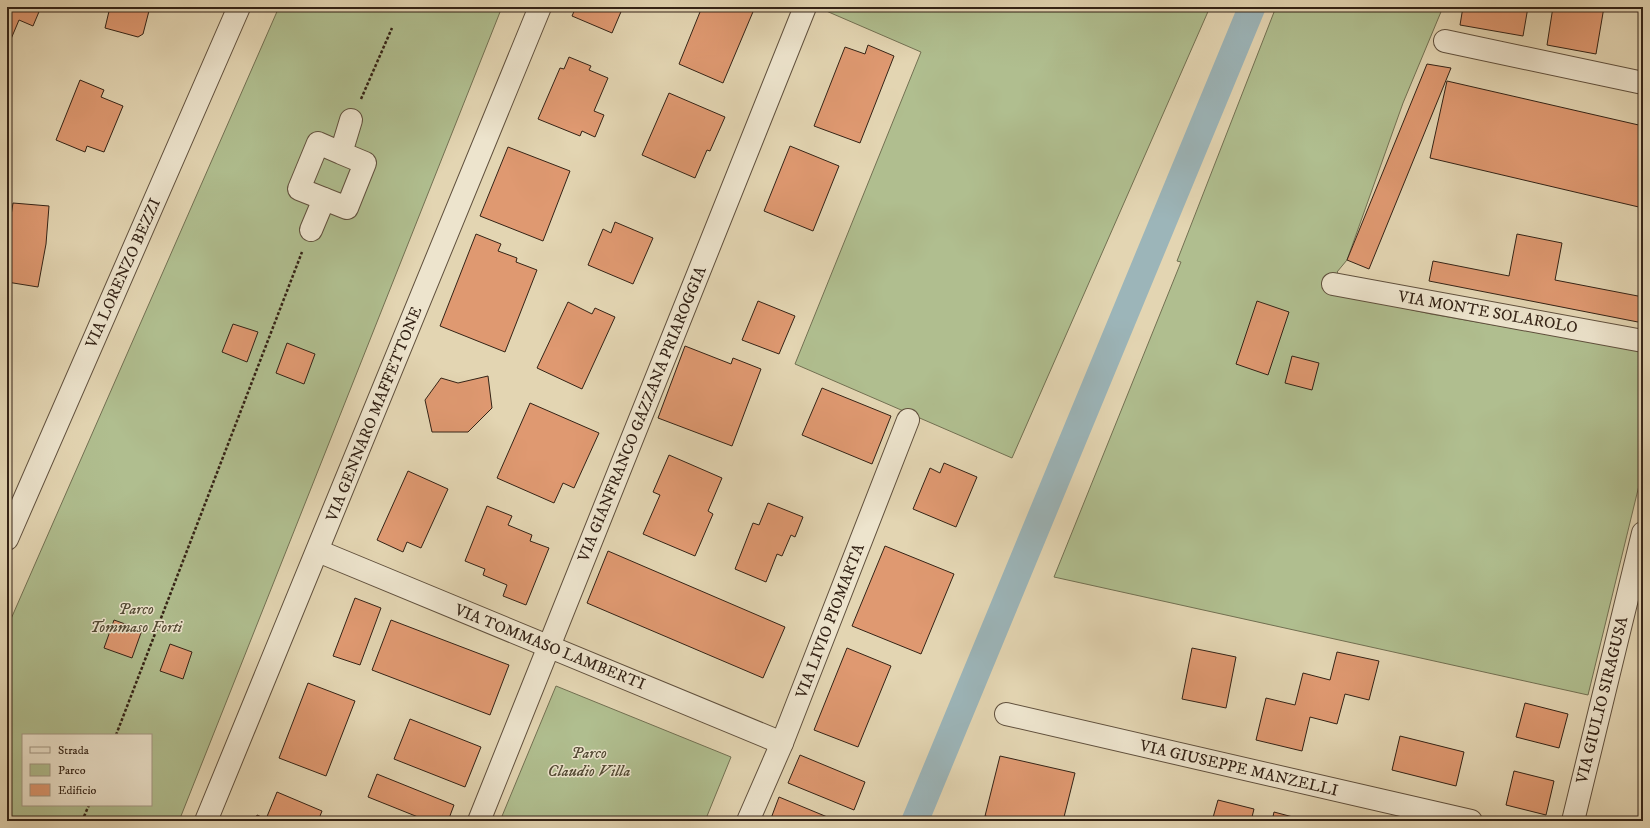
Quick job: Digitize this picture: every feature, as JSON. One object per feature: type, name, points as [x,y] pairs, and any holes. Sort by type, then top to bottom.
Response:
[{"type":"street","name":"VIA LORENZO BEZZI","points":[[7,539],[239,7]]},
{"type":"street","name":"VIA GENNARO MAFFETTONE","points":[[206,821],[540,7]]},
{"type":"street","name":"VIA GIANFRANCO GAZZANA PRIAROGGIA","points":[[479,821],[805,7]]},
{"type":"street","points":[[1445,41],[1643,83]]},
{"type":"street","points":[[341,153],[351,120]]},
{"type":"street","points":[[318,143],[341,153],[365,163],[347,208],[299,189],[318,143]]},
{"type":"street","points":[[311,230],[324,199]]},
{"type":"street","name":"VIA MONTE SOLAROLO","points":[[1333,284],[1643,341]]},
{"type":"street","name":"VIA LIVIO PIOMARTA","points":[[748,821],[782,743],[908,420]]},
{"type":"street","name":"VIA GIULIO SIRAGUSA","points":[[1573,821],[1643,533]]},
{"type":"street","name":"VIA TOMMASO LAMBERTI","points":[[318,551],[782,743]]},
{"type":"street","name":"VIA GIUSEPPE MANZELLI","points":[[1006,714],[1471,821]]},
{"type":"path","points":[[351,120],[392,28]]},
{"type":"path","points":[[116,734],[311,230]]},
{"type":"path","points":[[82,821],[89,806]]},
{"type":"green space","name":"Parco Tommaso Forti","points":[[279,7],[502,7],[179,821],[7,821],[7,628]]},
{"type":"green space","points":[[817,7],[1210,7],[1012,458],[795,364],[921,52]]},
{"type":"green space","points":[[1276,7],[1443,7],[1403,103],[1347,260],[1337,272],[1346,281],[1353,297],[1431,314],[1643,351],[1643,469],[1588,695],[1054,577],[1181,262],[1177,261]]},
{"type":"green space","name":"Parco Claudio Villa","points":[[556,686],[731,757],[705,821],[500,821]]},
{"type":"building","points":[[7,7],[41,7],[33,26],[19,20],[11,39],[7,39]]},
{"type":"building","points":[[110,7],[150,7],[143,34],[138,37],[105,28]]},
{"type":"building","points":[[576,7],[623,7],[612,33],[572,16]]},
{"type":"building","points":[[702,7],[755,7],[723,83],[679,64]]},
{"type":"building","points":[[1463,7],[1528,7],[1523,36],[1460,25]]},
{"type":"building","points":[[1553,7],[1604,7],[1596,54],[1547,45]]},
{"type":"building","points":[[868,45],[894,56],[860,143],[814,126],[845,47],[865,54]]},
{"type":"building","points":[[569,57],[591,66],[589,70],[608,78],[594,111],[604,115],[595,137],[582,131],[580,136],[538,119],[560,68],[564,69]]},
{"type":"building","points":[[1427,64],[1451,68],[1369,269],[1347,260]]},
{"type":"building","points":[[80,80],[104,90],[101,97],[123,106],[104,152],[87,146],[85,152],[56,140]]},
{"type":"building","points":[[1447,81],[1643,126],[1643,208],[1430,158]]},
{"type":"building","points":[[669,93],[725,117],[710,151],[707,150],[695,178],[642,155]]},
{"type":"building","points":[[790,146],[839,166],[813,231],[764,211]]},
{"type":"building","points":[[508,147],[570,171],[543,241],[480,216]]},
{"type":"building","points":[[13,203],[49,206],[46,244],[38,287],[7,282],[7,241]]},
{"type":"building","points":[[615,222],[653,238],[633,284],[588,265],[603,229],[611,233]]},
{"type":"building","points":[[476,234],[501,244],[498,251],[517,258],[516,262],[537,270],[505,352],[440,326]]},
{"type":"building","points":[[1517,234],[1562,243],[1555,280],[1643,297],[1643,323],[1429,281],[1433,261],[1509,276]]},
{"type":"building","points":[[758,301],[795,316],[779,354],[742,340]]},
{"type":"building","points":[[1257,301],[1289,312],[1268,375],[1236,364]]},
{"type":"building","points":[[568,302],[592,314],[595,308],[615,317],[582,389],[537,368]]},
{"type":"building","points":[[233,324],[258,332],[247,362],[222,352]]},
{"type":"building","points":[[287,343],[315,354],[304,384],[276,373]]},
{"type":"building","points":[[685,346],[731,364],[733,358],[761,369],[732,446],[658,418]]},
{"type":"building","points":[[1292,356],[1319,363],[1312,390],[1285,383]]},
{"type":"building","points":[[488,376],[492,408],[468,432],[432,432],[425,400],[441,378],[458,383]]},
{"type":"building","points":[[822,388],[891,416],[872,464],[802,435]]},
{"type":"building","points":[[530,403],[599,433],[574,488],[563,483],[554,503],[497,478]]},
{"type":"building","points":[[669,455],[722,478],[708,511],[713,514],[695,556],[643,534],[660,495],[653,492]]},
{"type":"building","points":[[944,463],[977,477],[956,527],[913,509],[930,468],[940,473]]},
{"type":"building","points":[[408,471],[448,489],[421,548],[407,542],[403,552],[377,540]]},
{"type":"building","points":[[768,503],[803,517],[795,537],[791,535],[782,556],[777,554],[766,582],[735,569],[753,523],[759,525]]},
{"type":"building","points":[[487,506],[512,516],[508,525],[532,535],[530,541],[549,548],[526,605],[503,596],[507,585],[483,575],[485,569],[465,561]]},
{"type":"building","points":[[885,546],[954,574],[921,654],[852,626]]},
{"type":"building","points":[[608,551],[785,627],[763,678],[587,603]]},
{"type":"building","points":[[355,598],[381,608],[360,665],[333,656]]},
{"type":"building","points":[[114,620],[142,630],[132,658],[104,648]]},
{"type":"building","points":[[391,620],[509,665],[490,715],[372,670]]},
{"type":"building","points":[[170,644],[192,652],[183,679],[160,671]]},
{"type":"building","points":[[847,648],[891,666],[858,747],[814,730]]},
{"type":"building","points":[[1192,648],[1236,657],[1226,708],[1182,699]]},
{"type":"building","points":[[1337,652],[1379,661],[1369,700],[1345,694],[1337,724],[1310,717],[1302,751],[1256,740],[1266,698],[1295,705],[1303,673],[1330,680]]},
{"type":"building","points":[[308,683],[355,701],[326,776],[279,758]]},
{"type":"building","points":[[1525,703],[1568,714],[1559,748],[1516,737]]},
{"type":"building","points":[[410,719],[481,747],[465,787],[394,759]]},
{"type":"building","points":[[1400,736],[1464,752],[1456,786],[1392,770]]},
{"type":"building","points":[[800,755],[865,782],[854,810],[788,783]]},
{"type":"building","points":[[1000,756],[1075,773],[1063,821],[1008,821],[985,816]]},
{"type":"building","points":[[1514,771],[1554,781],[1546,815],[1506,805]]},
{"type":"building","points":[[377,774],[454,805],[448,821],[428,821],[368,797]]},
{"type":"building","points":[[277,792],[322,811],[318,821],[255,821],[257,815],[266,819]]},
{"type":"building","points":[[779,797],[837,821],[770,821]]},
{"type":"building","points":[[1218,800],[1254,809],[1251,821],[1212,821]]},
{"type":"building","points":[[1274,812],[1308,821],[1272,821]]},
{"type":"waterway","points":[[915,821],[1252,7]]}]
